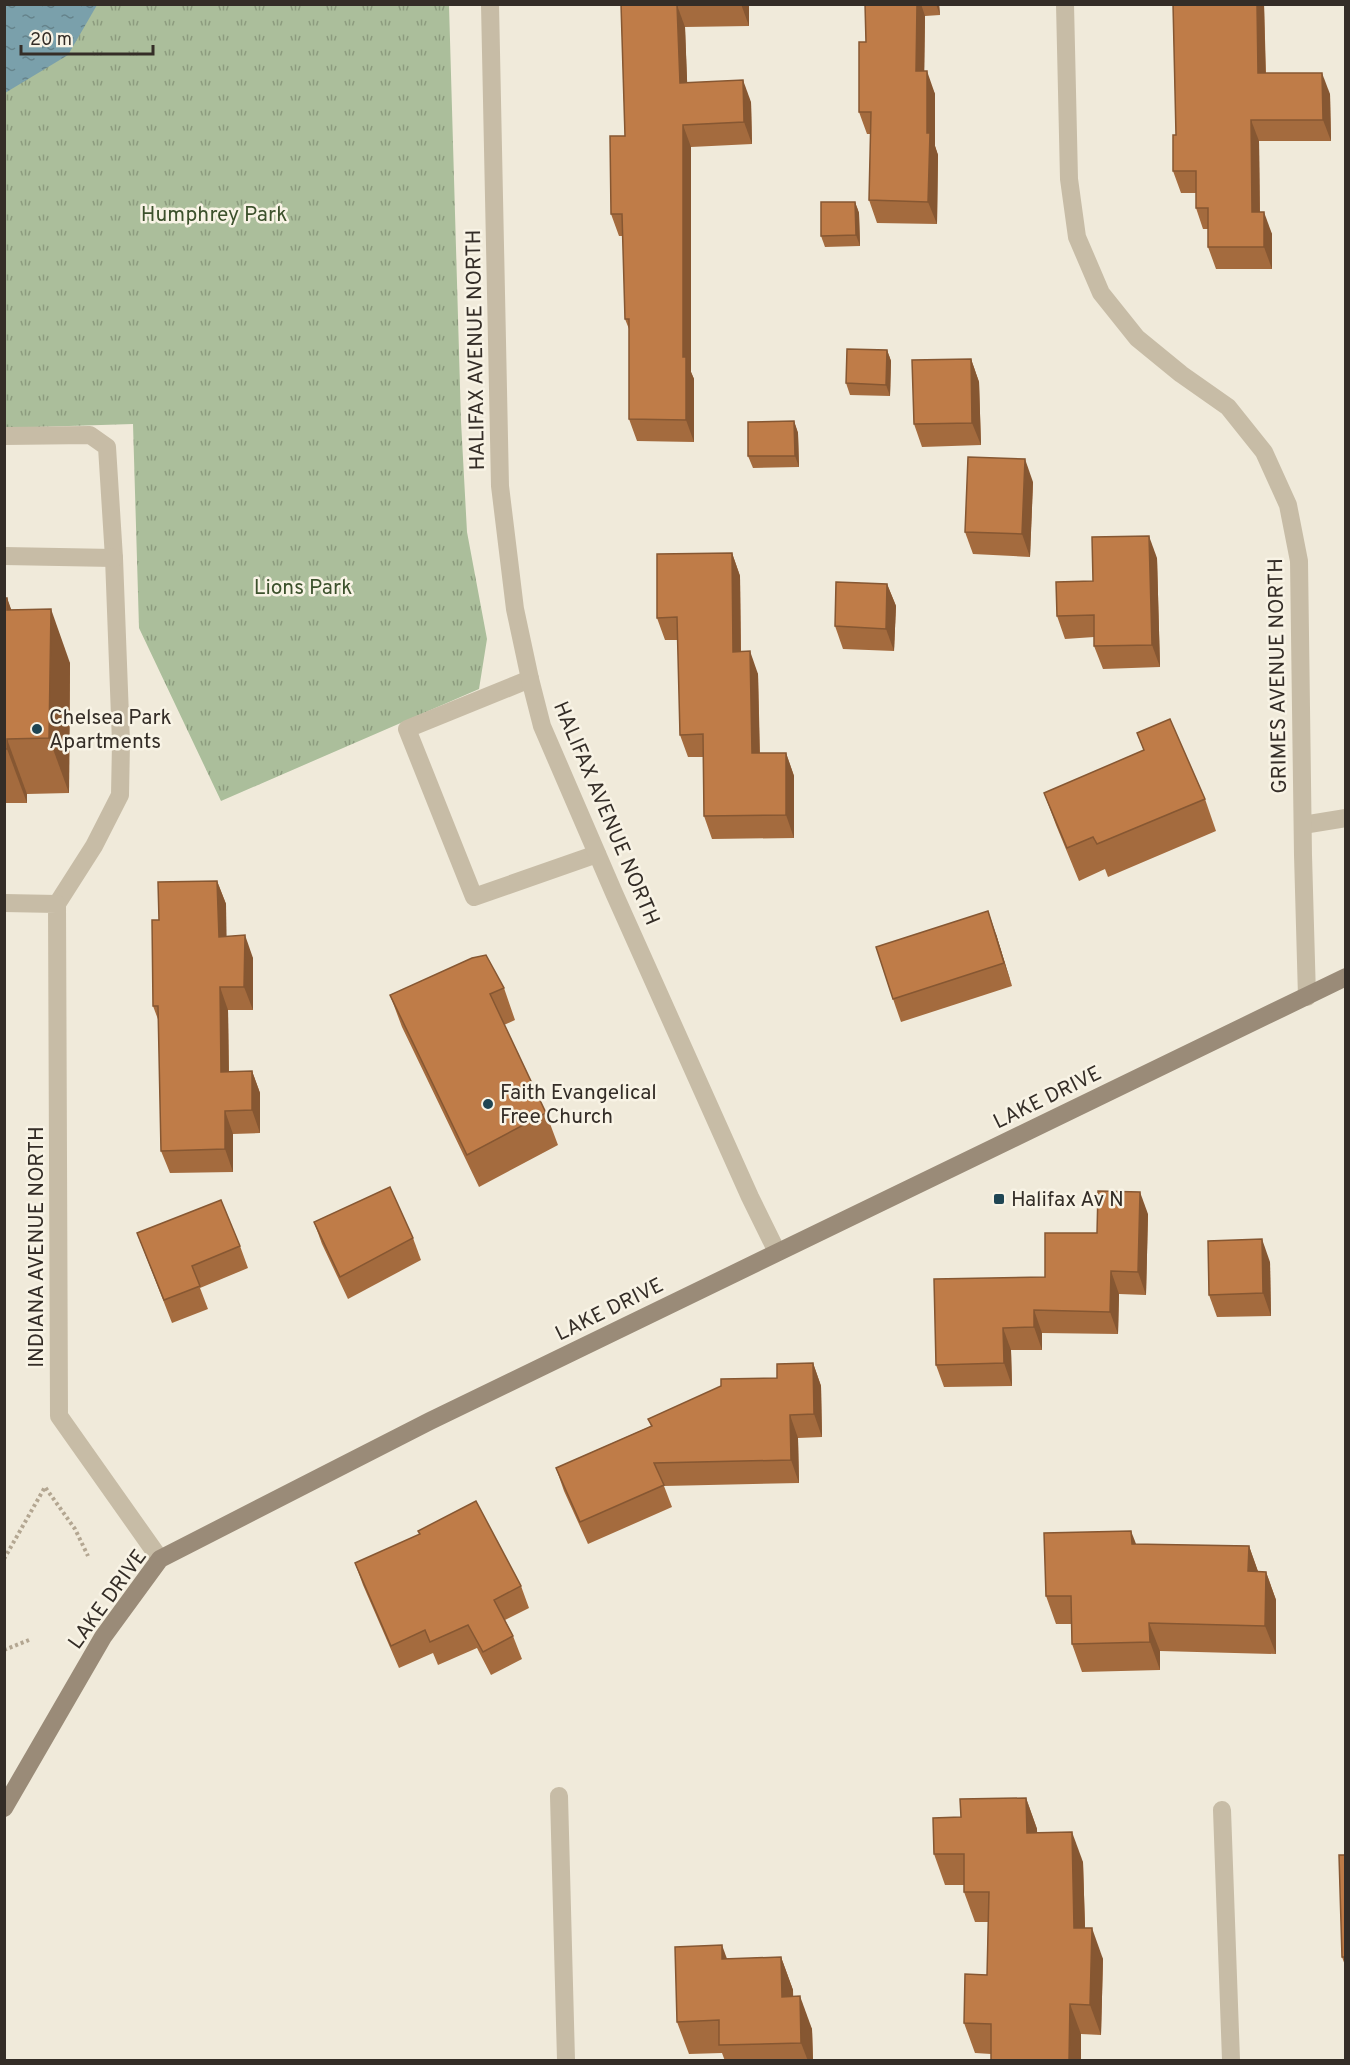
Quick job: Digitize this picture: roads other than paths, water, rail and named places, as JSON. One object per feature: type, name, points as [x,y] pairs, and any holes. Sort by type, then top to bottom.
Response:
[{"type":"street","name":"HALIFAX AVENUE NORTH","points":[[490,4],[500,486],[515,609],[530,679],[542,726],[597,854],[750,1197],[777,1252]]},
{"type":"street","name":"GRIMES AVENUE NORTH","points":[[1065,4],[1070,179],[1077,237],[1101,293],[1137,338],[1180,374],[1228,407],[1264,452],[1287,505],[1299,561],[1307,997]]},
{"type":"street","points":[[4,436],[90,435],[107,447],[121,743],[120,795],[94,846],[57,904],[4,903]]},
{"type":"street","points":[[4,556],[114,558]]},
{"type":"street","points":[[530,679],[407,729],[474,897],[597,854]]},
{"type":"street","points":[[1303,825],[1346,818]]},
{"type":"street","name":"INDIANA AVENUE NORTH","points":[[57,904],[59,1416],[160,1559]]},
{"type":"street","name":"LAKE DRIVE","points":[[4,1808],[103,1637],[160,1559],[430,1421],[1346,977]]},
{"type":"street","points":[[558,1796],[566,2061]]},
{"type":"street","points":[[1222,1810],[1231,2061]]},
{"type":"water","points":[[4,5],[97,5],[68,55],[5,93]]},
{"type":"place","name":"Chelsea Park Apartments","points":[[37,729]]},
{"type":"place","name":"Faith Evangelical Free Church","points":[[488,1104]]},
{"type":"place","name":"Halifax Av N","points":[[999,1199]]},
{"type":"park label","name":"Humphrey Park","points":[[214,214]]},
{"type":"park label","name":"Lions Park","points":[[303,587]]}]
